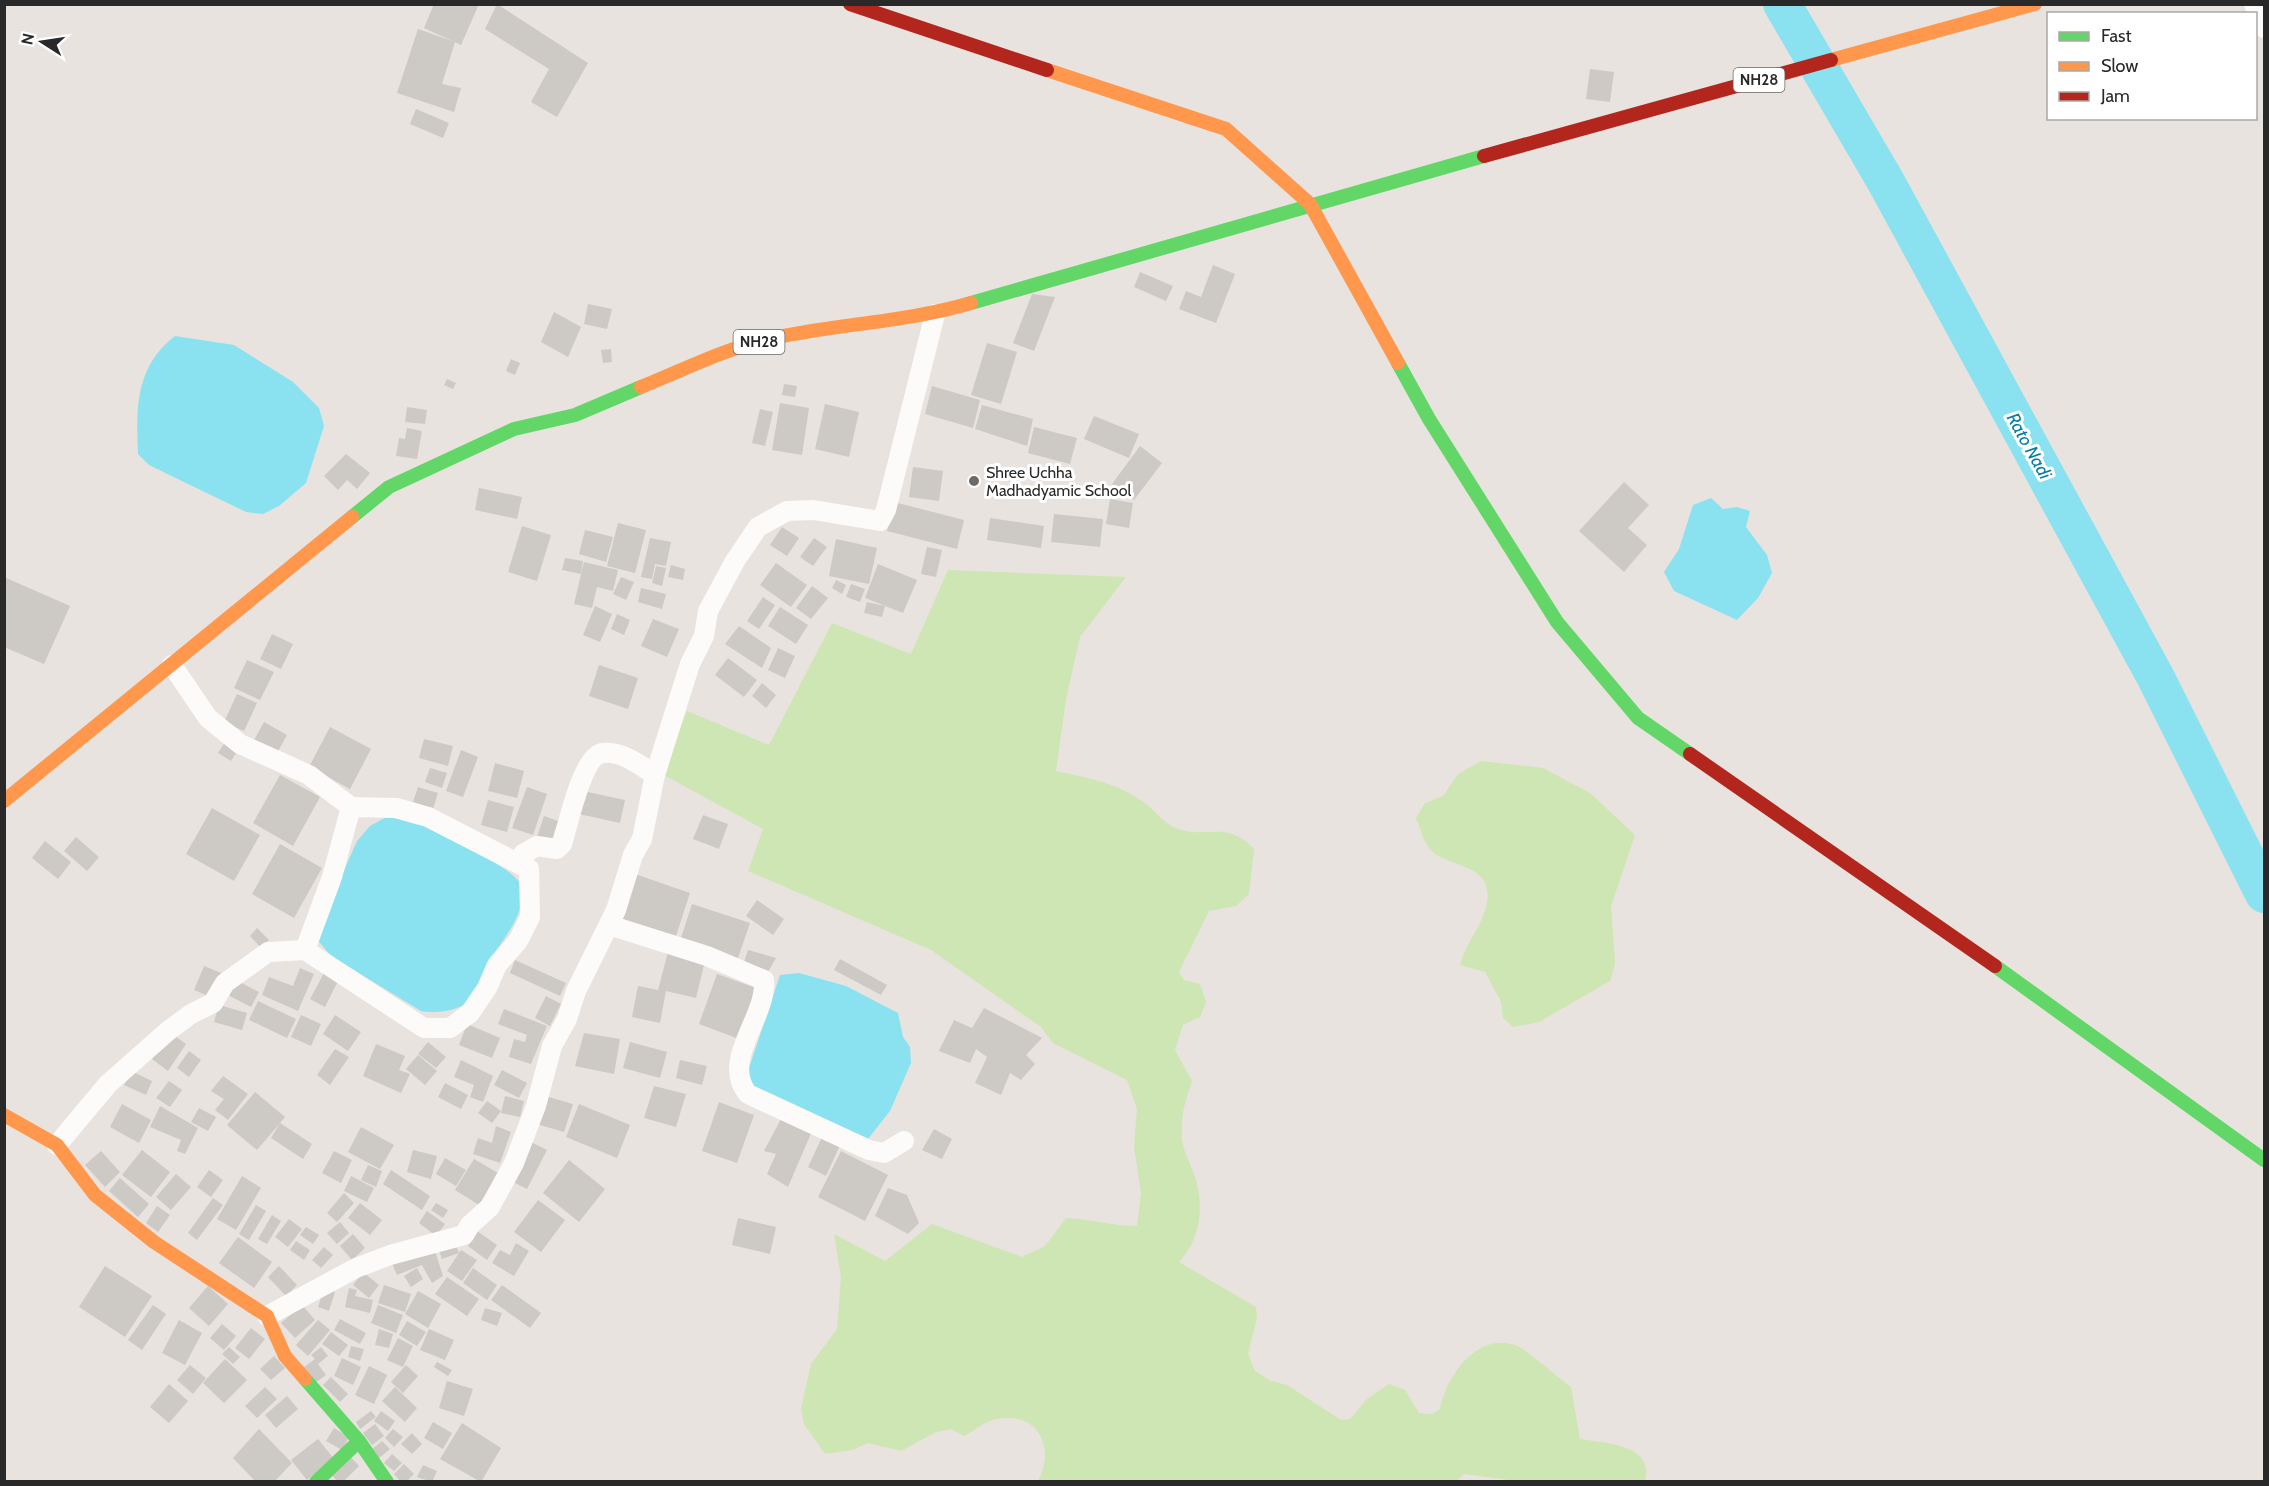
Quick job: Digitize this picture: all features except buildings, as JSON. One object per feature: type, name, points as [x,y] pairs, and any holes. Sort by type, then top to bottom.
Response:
[{"type":"street","points":[[850,4],[1226,129],[1310,204],[1429,419],[1557,622],[1638,718],[1969,947],[2265,1160]]},
{"type":"street","name":"NH28","points":[[4,801],[389,487],[514,429],[575,416],[711,358],[764,340],[935,314],[1310,204],[2034,4]]},
{"type":"street","points":[[2254,4],[2265,28]]},
{"type":"street","points":[[267,1316],[356,1268],[390,1255],[464,1235],[470,1225],[490,1207],[514,1163],[536,1106],[552,1046],[567,1019],[576,991],[609,925],[633,855],[642,839],[655,775],[690,664],[704,636],[708,611],[746,542],[758,526],[787,511],[813,510],[880,521],[886,510],[935,314]]},
{"type":"street","points":[[57,1145],[108,1084],[168,1031],[191,1014],[213,1003],[225,983],[268,952],[305,950],[424,1028],[450,1028],[470,1013],[487,988],[497,965],[518,941],[530,917],[530,869],[428,817],[396,808],[351,807],[309,775],[240,744],[208,718],[172,665]]},
{"type":"street","points":[[518,863],[523,855],[537,846],[557,849],[562,844],[584,772],[594,757],[602,753],[621,755],[655,775]]},
{"type":"street","points":[[305,950],[332,877],[351,807]]},
{"type":"street","points":[[609,925],[707,956],[764,980],[761,1004],[747,1038],[738,1077],[748,1094],[869,1150],[884,1153],[904,1141]]},
{"type":"street","points":[[4,1115],[57,1145],[95,1195],[154,1242],[267,1316],[285,1356],[359,1441],[387,1482]]},
{"type":"street","points":[[316,1482],[359,1441]]},
{"type":"green space","points":[[948,570],[1126,577],[1080,637],[1066,699],[1056,771],[1122,790],[1142,801],[1178,829],[1189,832],[1218,832],[1235,835],[1254,849],[1249,894],[1236,906],[1209,911],[1179,972],[1184,980],[1200,984],[1206,1002],[1200,1017],[1183,1025],[1175,1050],[1192,1081],[1184,1110],[1182,1140],[1196,1180],[1200,1202],[1196,1234],[1179,1262],[1256,1307],[1257,1318],[1248,1354],[1255,1371],[1271,1381],[1287,1385],[1341,1420],[1350,1419],[1367,1399],[1389,1384],[1405,1390],[1419,1413],[1432,1414],[1440,1409],[1449,1384],[1465,1360],[1488,1345],[1501,1343],[1515,1345],[1571,1387],[1580,1439],[1614,1444],[1635,1453],[1642,1459],[1646,1469],[1645,1481],[1524,1482],[1464,1474],[1456,1482],[1038,1481],[1045,1456],[1040,1435],[1033,1426],[1011,1418],[989,1421],[964,1436],[951,1429],[936,1432],[901,1451],[868,1443],[852,1450],[825,1454],[804,1424],[801,1408],[811,1364],[837,1329],[841,1277],[834,1234],[885,1261],[932,1224],[1022,1257],[1045,1246],[1066,1218],[1137,1226],[1141,1193],[1134,1147],[1137,1109],[1127,1080],[1053,1043],[1041,1027],[931,950],[748,871],[763,829],[662,774],[687,711],[769,745],[832,623],[911,654]]},
{"type":"green space","points":[[1481,761],[1543,768],[1590,793],[1635,835],[1611,906],[1615,963],[1610,981],[1539,1022],[1513,1027],[1503,1018],[1501,1002],[1485,972],[1460,965],[1485,911],[1487,889],[1484,880],[1477,873],[1440,857],[1432,851],[1424,840],[1416,818],[1425,803],[1443,796],[1458,774]]},
{"type":"water","points":[[175,336],[234,345],[293,382],[319,408],[324,426],[306,483],[279,506],[263,514],[246,512],[149,465],[138,454],[138,405],[145,375],[162,348]]},
{"type":"water","points":[[1711,498],[1723,509],[1737,507],[1750,511],[1746,527],[1767,555],[1772,573],[1758,598],[1737,620],[1674,591],[1664,572],[1679,549],[1693,505]]},
{"type":"water","points":[[390,815],[417,822],[440,832],[488,858],[519,882],[522,893],[521,904],[512,927],[485,968],[475,995],[455,1009],[441,1012],[421,1011],[331,956],[315,937],[357,841],[370,826]]},
{"type":"water","points":[[799,973],[846,986],[898,1013],[903,1037],[910,1047],[911,1063],[890,1111],[868,1139],[744,1083],[780,975]]},
{"type":"waterway","name":"Rato Nadi","points":[[1782,4],[1886,182],[2156,678],[2264,894]]},
{"type":"traffic: fast","points":[[971,303],[1484,156]]},
{"type":"traffic: fast","points":[[1398,363],[1429,419],[1557,622],[1638,718],[1690,754]]},
{"type":"traffic: fast","points":[[352,517],[389,487],[514,429],[575,415],[641,387]]},
{"type":"traffic: fast","points":[[1995,966],[2264,1160]]},
{"type":"traffic: fast","points":[[305,1379],[359,1441],[387,1482]]},
{"type":"traffic: fast","points":[[316,1482],[359,1441]]},
{"type":"traffic: slow","points":[[1831,60],[2035,4]]},
{"type":"traffic: slow","points":[[1047,70],[1226,129],[1310,204],[1398,363]]},
{"type":"traffic: slow","points":[[641,387],[748,344],[815,330],[920,315],[971,303]]},
{"type":"traffic: slow","points":[[4,801],[352,517]]},
{"type":"traffic: slow","points":[[4,1115],[57,1145],[95,1195],[154,1242],[267,1316],[285,1356],[305,1379]]},
{"type":"traffic: jam","points":[[850,4],[1047,70]]},
{"type":"traffic: jam","points":[[1484,156],[1831,60]]},
{"type":"traffic: jam","points":[[1690,754],[1995,966]]},
{"type":"place","name":"Shree Uchha Madhadyamic School","points":[[974,481]]}]
